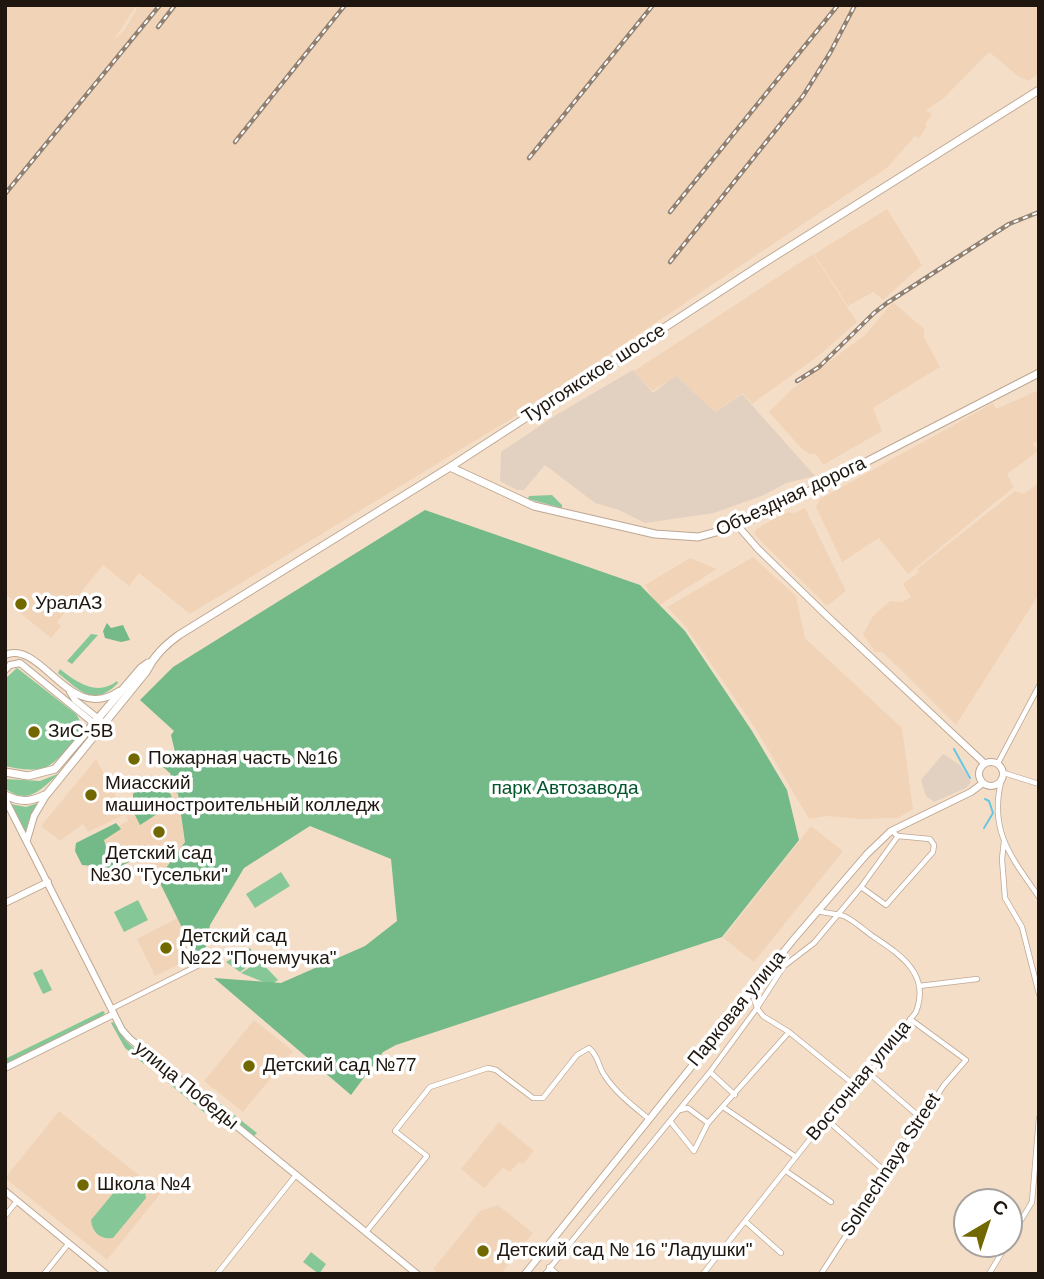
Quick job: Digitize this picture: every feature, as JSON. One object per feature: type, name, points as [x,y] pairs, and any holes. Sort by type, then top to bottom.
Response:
[{"type":"main road","name":"Тургоякское шоссе","points":[[100,724],[141,668],[179,635],[450,467],[792,245],[1039,90]]},
{"type":"main road","name":"Объездная дорога","points":[[450,467],[534,506],[655,534],[698,537],[738,526],[1039,373]]},
{"type":"main road","name":"Тургоякское шоссе","points":[[100,724],[146,672],[152,660]]},
{"type":"main road","points":[[5,772],[28,776],[55,769],[100,724]]},
{"type":"main road","points":[[5,797],[31,802],[47,794],[100,724]]},
{"type":"street","points":[[738,526],[817,607],[984,763]]},
{"type":"street","points":[[5,655],[23,653],[69,690],[88,699],[101,699],[126,686]]},
{"type":"street","points":[[5,670],[15,662],[20,663],[100,724]]},
{"type":"street","points":[[998,763],[1039,686]]},
{"type":"street","points":[[69,690],[75,700],[100,724]]},
{"type":"street","points":[[984,763],[994,761],[1004,773],[1039,785]]},
{"type":"street","points":[[984,763],[979,773],[983,783],[994,786],[1001,782]]},
{"type":"street","points":[[1004,773],[997,810],[998,829],[1039,897]]},
{"type":"street","name":"Парковая улица","points":[[525,1274],[751,991],[867,854],[891,831],[971,792],[983,783]]},
{"type":"street","points":[[27,840],[34,817],[47,794]]},
{"type":"street","name":"улица Победы","points":[[5,797],[113,1012],[129,1038],[417,1274]]},
{"type":"street","points":[[545,1274],[710,1072],[757,1008],[775,977],[784,966],[814,943],[838,916],[896,835],[930,839],[934,845],[933,852],[886,905],[861,887]]},
{"type":"street","points":[[1004,841],[1002,859],[1005,898],[1022,927],[1039,994]]},
{"type":"street","points":[[5,903],[48,882]]},
{"type":"street","points":[[817,911],[842,915],[904,957],[919,986],[977,979]]},
{"type":"street","points":[[5,1068],[199,965]]},
{"type":"street","points":[[766,973],[775,977]]},
{"type":"street","name":"Восточная улица","points":[[703,1274],[826,1119],[870,1074],[919,1005],[919,986]]},
{"type":"street","points":[[751,991],[763,1016],[789,1032],[858,1088]]},
{"type":"street","name":"Solnechnaya Street","points":[[821,1274],[944,1085],[965,1060],[910,1019]]},
{"type":"street","points":[[670,1121],[694,1152],[708,1123],[789,1032]]},
{"type":"street","points":[[366,1232],[427,1156],[395,1131],[430,1087],[488,1068],[496,1070],[533,1098],[543,1098],[577,1055],[583,1049],[589,1048],[597,1056],[602,1073],[610,1083],[649,1119]]},
{"type":"street","points":[[710,1072],[735,1095]]},
{"type":"street","points":[[870,1074],[922,1119]]},
{"type":"street","points":[[723,1107],[796,1157]]},
{"type":"street","points":[[680,1110],[688,1108],[708,1123]]},
{"type":"street","points":[[1023,1217],[1032,1202],[1039,1118]]},
{"type":"street","points":[[826,1119],[887,1173]]},
{"type":"street","points":[[786,1171],[831,1202]]},
{"type":"street","points":[[217,1274],[296,1175]]},
{"type":"street","points":[[5,1192],[106,1274]]},
{"type":"street","points":[[5,1216],[17,1201]]},
{"type":"street","points":[[745,1221],[781,1253]]},
{"type":"street","points":[[44,1274],[69,1243]]},
{"type":"street","points":[[989,1274],[998,1258]]},
{"type":"street","points":[[549,1268],[557,1274]]},
{"type":"shaded area","points":[[5,5],[137,5],[113,41],[125,29],[139,5],[1039,5],[1039,74],[1028,81],[989,52],[944,98],[926,110],[932,115],[922,134],[919,138],[915,136],[888,167],[524,411],[190,614],[139,573],[129,586],[103,565],[57,622],[61,626],[51,638],[20,613],[23,608],[5,594]]},
{"type":"shaded area","points":[[887,209],[922,265],[883,300],[873,292],[848,306],[814,254]]},
{"type":"shaded area","points":[[813,254],[857,322],[821,354],[752,404],[742,393],[715,412],[676,376],[652,391],[634,371]]},
{"type":"shaded area","points":[[893,302],[924,329],[924,337],[940,367],[873,408],[882,431],[823,465],[816,454],[809,454],[800,447],[769,412],[792,389],[865,335]]},
{"type":"shaded area","points":[[633,370],[653,393],[676,375],[715,412],[742,394],[815,476],[786,483],[764,495],[714,513],[645,523],[619,510],[595,503],[545,465],[524,490],[517,490],[500,481],[501,452],[556,415]]},
{"type":"shaded area","points":[[1039,390],[1039,440],[1033,444],[1038,451],[1007,474],[1014,487],[908,574],[879,538],[842,562],[816,507],[820,499],[993,403],[996,409]]},
{"type":"shaded area","points":[[1039,482],[1039,594],[956,725],[882,652],[875,652],[863,634],[873,616],[890,601],[902,602],[911,597],[903,584],[919,572],[917,569],[1015,491],[1024,494]]},
{"type":"shaded area","points":[[805,508],[846,591],[827,606],[754,534],[756,529],[783,514],[793,514]]},
{"type":"shaded area","points":[[753,557],[796,596],[805,638],[902,728],[913,809],[898,818],[859,819],[828,816],[809,819],[757,731],[685,626],[667,607]]},
{"type":"shaded area","points":[[690,558],[717,569],[658,606],[645,585]]},
{"type":"shaded area","points":[[943,754],[960,765],[971,782],[966,788],[934,802],[926,796],[921,780]]},
{"type":"shaded area","points":[[96,759],[125,813],[156,777],[178,794],[185,842],[158,879],[145,855],[94,881],[77,847],[128,821],[126,814],[88,832],[83,824],[60,841],[41,826]]},
{"type":"shaded area","points":[[811,826],[843,851],[754,962],[723,938]]},
{"type":"shaded area","name":"Детский сад №22 \"Почемучка\"","points":[[177,918],[196,956],[155,976],[137,939]]},
{"type":"shaded area","name":"Детский сад №77","points":[[254,1020],[293,1051],[243,1112],[204,1081]]},
{"type":"shaded area","name":"Школа №4","points":[[59,1111],[161,1193],[107,1260],[5,1178]]},
{"type":"shaded area","points":[[499,1122],[534,1151],[523,1164],[519,1162],[510,1172],[503,1168],[484,1188],[461,1169]]},
{"type":"shaded area","name":"Детский сад № 16 \"Ладушки\"","points":[[498,1205],[533,1233],[501,1274],[439,1274],[433,1269],[480,1211]]},
{"type":"green space","points":[[552,495],[562,508],[528,499],[529,496]]},
{"type":"green space","name":"парк Автозавода","points":[[425,510],[640,585],[685,631],[752,731],[787,790],[799,840],[722,937],[396,1045],[383,1052],[351,1095],[214,978],[281,983],[365,946],[397,921],[391,859],[310,826],[244,868],[210,925],[206,947],[196,956],[158,879],[185,842],[178,794],[164,782],[171,774],[163,767],[175,752],[171,735],[174,731],[140,700],[173,667]]},
{"type":"green space","points":[[107,623],[111,628],[123,625],[130,640],[121,642],[105,638],[103,631]]},
{"type":"green space","points":[[91,634],[98,635],[72,664],[67,661]]},
{"type":"green space","points":[[17,668],[76,714],[80,723],[79,734],[71,745],[44,768],[5,766],[5,679]]},
{"type":"green space","points":[[60,669],[80,683],[94,688],[109,686],[117,681],[118,683],[101,694],[87,694],[58,673]]},
{"type":"green space","points":[[60,773],[28,796],[21,796],[5,788],[5,779],[40,781]]},
{"type":"green space","points":[[144,782],[168,788],[172,798],[157,814],[140,825],[134,813],[133,794]]},
{"type":"green space","points":[[41,802],[28,823],[26,834],[10,804],[26,807]]},
{"type":"green space","points":[[116,823],[121,829],[104,840],[108,854],[116,866],[136,858],[103,876],[95,866],[82,865],[75,851],[76,843]]},
{"type":"green space","points":[[281,872],[290,886],[255,908],[246,894]]},
{"type":"green space","points":[[138,900],[148,920],[124,932],[114,912]]},
{"type":"green space","points":[[250,948],[258,959],[240,972],[226,962]]},
{"type":"green space","points":[[260,961],[278,980],[271,985],[241,973]]},
{"type":"green space","points":[[42,969],[52,990],[43,994],[33,973]]},
{"type":"green space","points":[[103,1011],[105,1013],[100,1018],[5,1064],[5,1059]]},
{"type":"green space","points":[[113,1022],[126,1041],[146,1059],[144,1064],[125,1048],[111,1023]]},
{"type":"green space","points":[[171,1079],[213,1113],[210,1117],[167,1082]]},
{"type":"green space","points":[[203,1090],[257,1133],[254,1136],[201,1093]]},
{"type":"green space","points":[[130,1179],[144,1187],[146,1198],[113,1238],[101,1237],[93,1229],[91,1220],[124,1180]]},
{"type":"green space","points":[[311,1252],[326,1264],[319,1274],[303,1262]]},
{"type":"waterway","points":[[954,749],[970,778]]},
{"type":"waterway","points":[[984,828],[993,813],[989,801],[985,799]]},
{"type":"railway","points":[[5,194],[160,5]]},
{"type":"railway","points":[[158,27],[175,5]]},
{"type":"railway","points":[[235,142],[345,5]]},
{"type":"railway","points":[[529,158],[653,5]]},
{"type":"railway","points":[[670,212],[838,5]]},
{"type":"railway","points":[[670,262],[803,96],[830,53],[855,5]]},
{"type":"railway","points":[[797,381],[819,367],[887,303],[1009,224],[1039,212]]},
{"type":"place","name":"УралАЗ","points":[[21,604]]},
{"type":"place","name":"ЗиС-5В","points":[[34,732]]},
{"type":"place","name":"Пожарная часть №16","points":[[134,759]]},
{"type":"place","name":"Миасский машиностроительный колледж","points":[[91,795]]},
{"type":"place","name":"Детский сад №30 \"Гусельки\"","points":[[159,832]]},
{"type":"place","name":"Детский сад №22 \"Почемучка\"","points":[[166,948]]},
{"type":"place","name":"Детский сад №77","points":[[249,1066]]},
{"type":"place","name":"Школа №4","points":[[83,1185]]},
{"type":"place","name":"Детский сад № 16 \"Ладушки\"","points":[[483,1251]]}]
